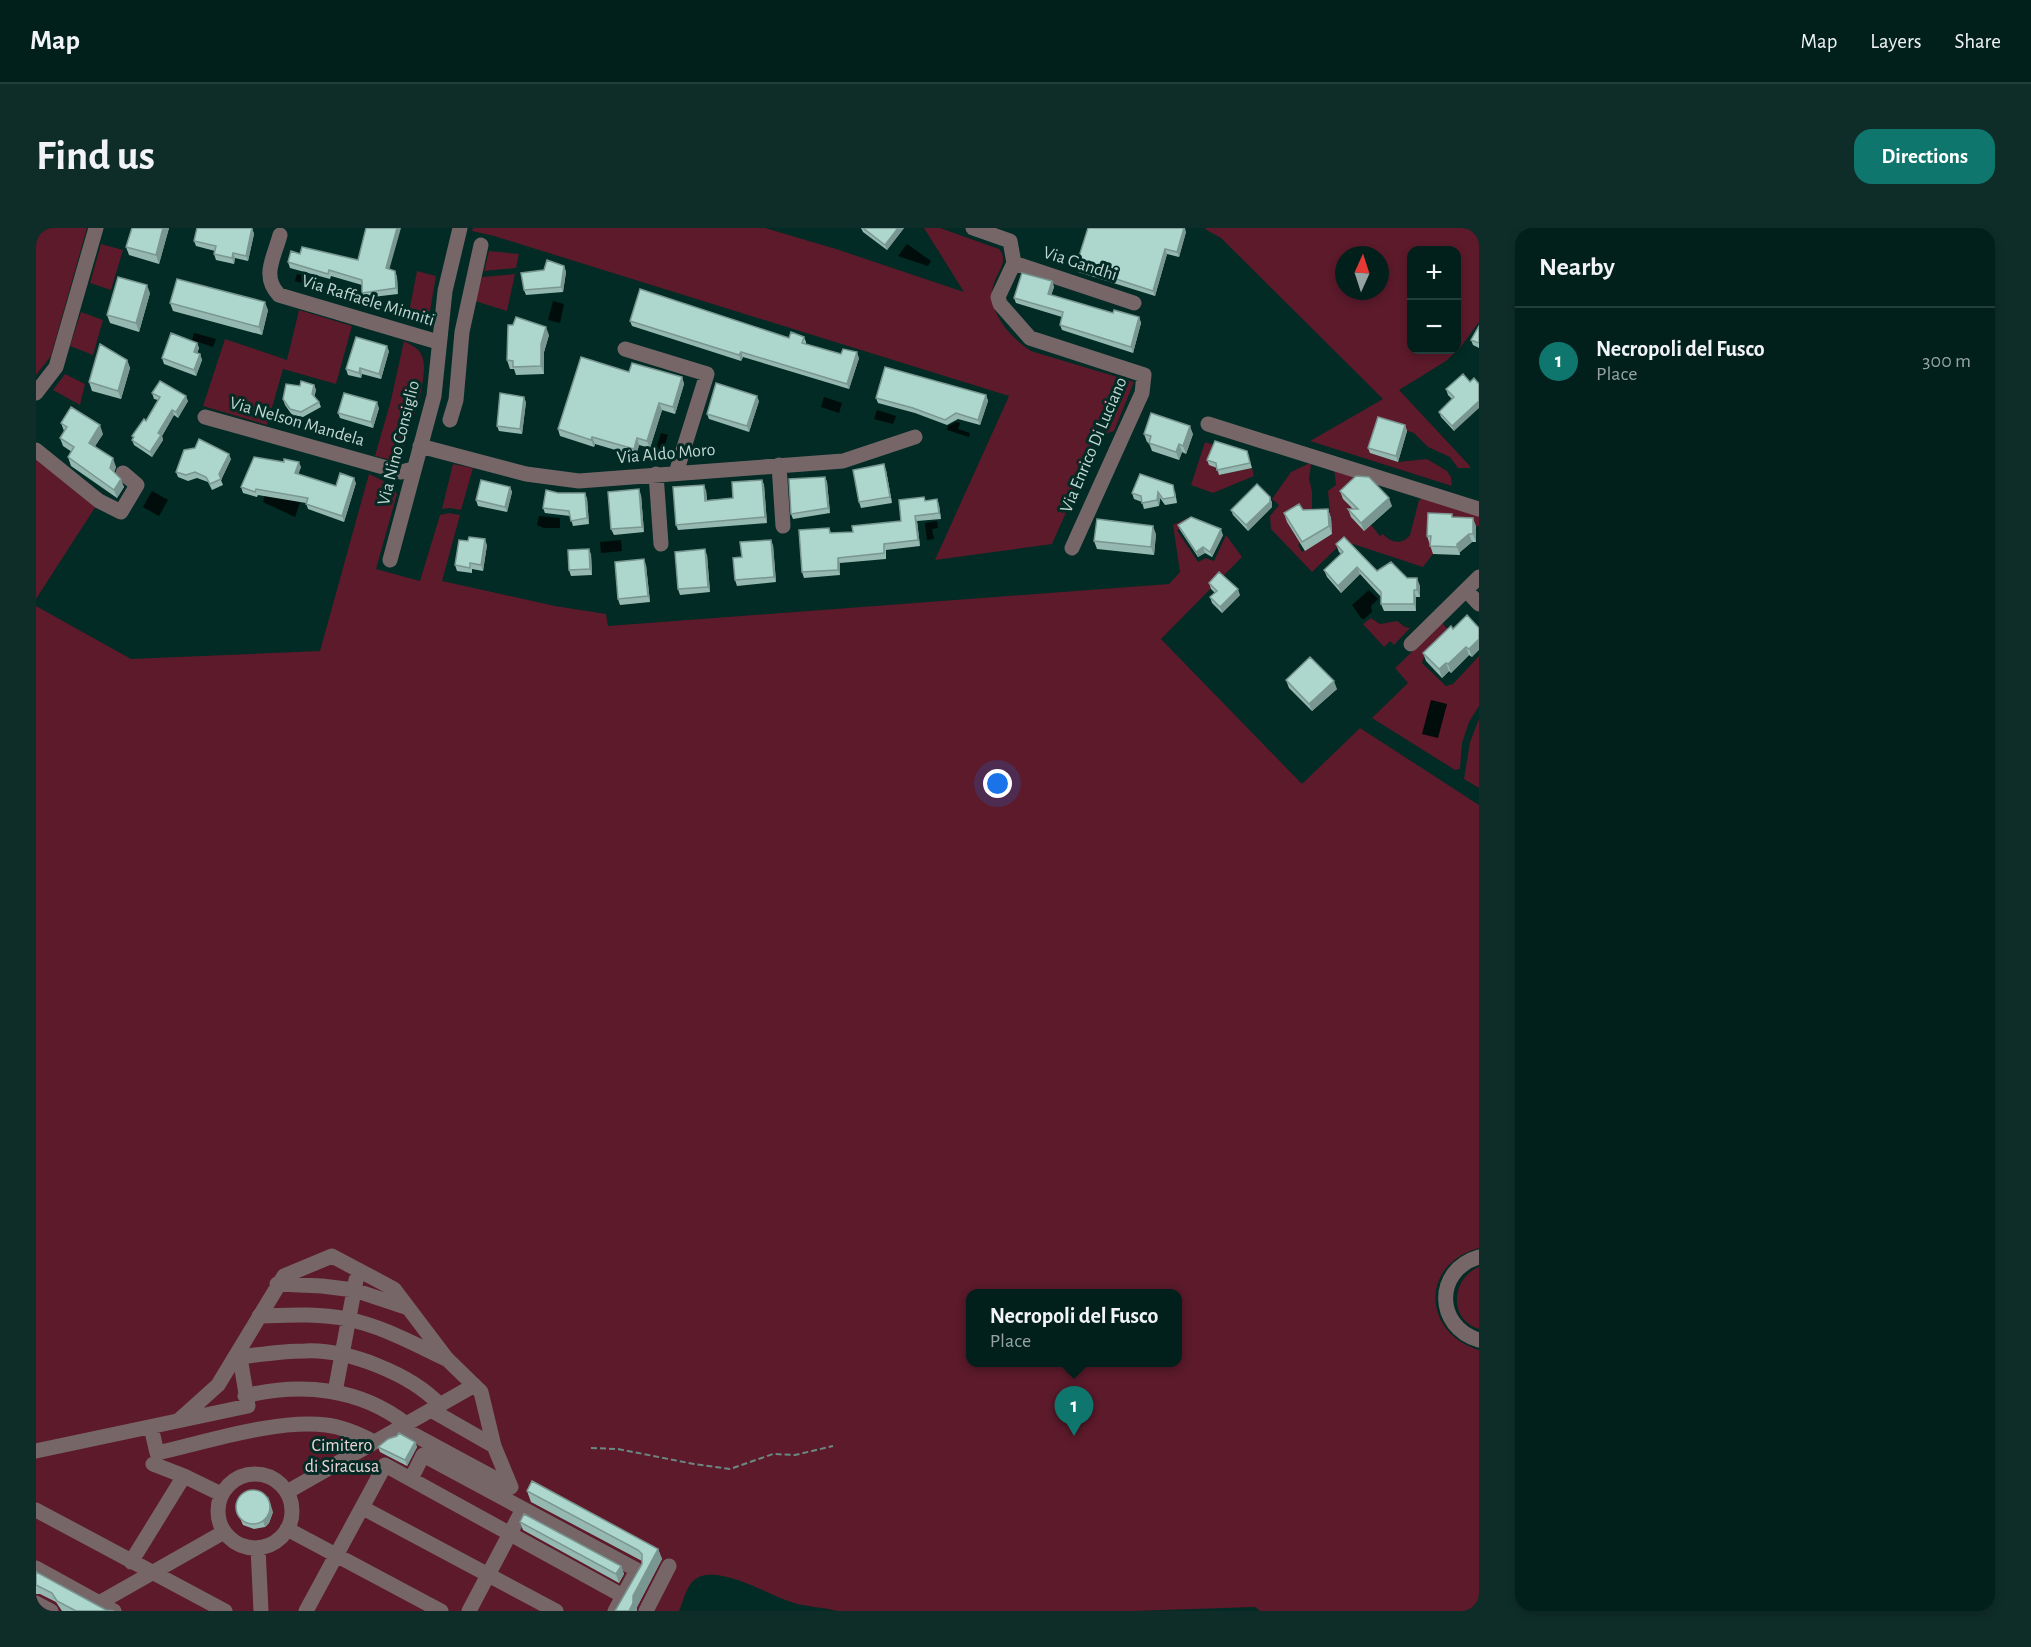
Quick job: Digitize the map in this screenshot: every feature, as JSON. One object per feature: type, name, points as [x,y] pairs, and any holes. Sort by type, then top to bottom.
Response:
[{"type":"street","points":[[36,393],[56,368],[96,228]]},
{"type":"street","name":"Via Nino Consiglio","points":[[390,560],[434,396],[445,291],[460,228]]},
{"type":"street","points":[[973,228],[1010,241],[1014,262]]},
{"type":"street","name":"Via Raffaele Minniti","points":[[280,235],[268,276],[271,286],[279,295],[439,335],[462,332]]},
{"type":"street","points":[[450,420],[456,400],[462,332],[481,245]]},
{"type":"street","name":"Via Gandhi","points":[[1014,262],[1134,303]]},
{"type":"street","name":"Via Enrico Di Luciano","points":[[1014,262],[998,297],[1000,304],[1030,338],[1144,375],[1142,393],[1071,548]]},
{"type":"street","points":[[625,349],[706,374],[676,473]]},
{"type":"street","name":"Via Nelson Mandela","points":[[205,417],[401,472],[413,468]]},
{"type":"street","points":[[1208,424],[1479,509]]},
{"type":"street","name":"Via Aldo Moro","points":[[420,446],[526,474],[579,481],[843,461],[915,437]]},
{"type":"street","points":[[36,450],[99,501],[121,512],[137,485],[123,473]]},
{"type":"street","points":[[779,465],[783,526]]},
{"type":"street","points":[[656,474],[661,544]]},
{"type":"street","points":[[1411,644],[1479,577]]},
{"type":"street","points":[[1466,590],[1479,604]]},
{"type":"street","points":[[179,1420],[218,1385],[238,1356],[284,1276],[332,1256],[394,1289],[447,1359],[481,1392],[494,1446],[511,1487],[403,1426],[385,1410],[369,1402],[335,1392],[313,1389],[268,1390],[245,1396]]},
{"type":"street","points":[[1479,1257],[1468,1261],[1453,1273],[1446,1291],[1446,1301],[1453,1323],[1470,1338],[1479,1340]]},
{"type":"street","points":[[335,1392],[358,1270]]},
{"type":"street","points":[[278,1284],[354,1290],[408,1308]]},
{"type":"street","points":[[259,1316],[327,1316],[349,1319],[399,1336],[447,1359]]},
{"type":"street","points":[[238,1356],[307,1350],[342,1355],[399,1375],[431,1395],[436,1407],[494,1446]]},
{"type":"street","points":[[36,1451],[248,1406],[238,1356]]},
{"type":"street","points":[[287,1492],[473,1386]]},
{"type":"street","points":[[151,1427],[157,1453],[277,1426],[309,1424],[328,1425],[352,1431],[374,1442]]},
{"type":"street","points":[[411,1479],[423,1455],[637,1570],[615,1611]]},
{"type":"street","points":[[153,1464],[221,1494]]},
{"type":"street","points":[[313,1609],[336,1556],[385,1465],[623,1596]]},
{"type":"street","points":[[252,1474],[262,1474],[272,1478],[287,1492],[292,1510],[287,1529],[275,1542],[258,1548],[245,1547],[233,1541],[224,1532],[217,1513],[221,1494],[234,1480],[252,1474]]},
{"type":"street","points":[[131,1562],[184,1476]]},
{"type":"street","points":[[363,1508],[556,1611]]},
{"type":"street","points":[[468,1611],[523,1509]]},
{"type":"street","points":[[36,1510],[225,1611]]},
{"type":"street","points":[[287,1529],[441,1611]]},
{"type":"street","points":[[99,1603],[224,1532]]},
{"type":"street","points":[[258,1548],[261,1611]]},
{"type":"street","points":[[646,1611],[669,1566]]},
{"type":"street","points":[[36,1568],[114,1611]]},
{"type":"street","points":[[36,1603],[51,1611]]},
{"type":"path","points":[[591,1448],[618,1449],[694,1464],[730,1468],[773,1454],[795,1455],[833,1446]]},
{"type":"green space","points":[[36,228],[87,228],[51,356],[36,375]]},
{"type":"green space","points":[[473,228],[765,228],[964,292],[924,228],[940,228],[999,249],[1003,263],[993,287],[994,306],[997,315],[1009,332],[1024,346],[1031,351],[1134,382],[1114,431],[1100,436],[1052,544],[935,560],[1009,396],[472,231]]},
{"type":"green space","points":[[1479,228],[1479,322],[1461,347],[1461,246],[1407,246],[1407,354],[1454,354],[1399,390],[1470,468],[1458,468],[1450,457],[1428,447],[1414,433],[1380,422],[1371,453],[1398,462],[1427,459],[1447,471],[1451,477],[1452,486],[1310,441],[1383,399],[1221,238],[1205,229]]},
{"type":"green space","points":[[101,244],[123,250],[111,290],[90,283]]},
{"type":"green space","points":[[489,251],[519,254],[516,268],[484,271]]},
{"type":"green space","points":[[417,271],[436,276],[429,317],[421,324],[407,322]]},
{"type":"green space","points":[[515,274],[507,311],[475,301],[482,277]]},
{"type":"green space","points":[[299,310],[352,326],[336,384],[283,369],[267,425],[203,406],[225,339],[287,360]]},
{"type":"green space","points":[[81,312],[103,320],[93,355],[70,346]]},
{"type":"green space","points":[[404,341],[421,353],[424,365],[421,391],[400,458],[396,461],[375,456],[391,400]]},
{"type":"green space","points":[[65,374],[85,384],[80,405],[53,390]]},
{"type":"green space","points":[[1205,442],[1217,446],[1219,475],[1252,468],[1254,476],[1213,493],[1191,485]]},
{"type":"green space","points":[[36,456],[96,506],[36,599]]},
{"type":"green space","points":[[1310,463],[1312,516],[1287,522],[1300,543],[1298,545],[1302,552],[1332,534],[1328,491],[1336,485],[1334,468],[1365,478],[1371,525],[1380,536],[1383,534],[1396,542],[1407,538],[1410,535],[1419,500],[1424,498],[1479,515],[1479,526],[1465,525],[1434,544],[1433,554],[1423,567],[1344,541],[1312,572],[1271,529],[1270,516],[1279,505],[1272,499],[1291,472]]},
{"type":"green space","points":[[453,464],[473,468],[461,510],[442,509]]},
{"type":"green space","name":"Cimitero di Siracusa","points":[[369,474],[392,485],[397,494],[376,569],[420,581],[440,515],[449,513],[460,515],[442,581],[555,606],[606,614],[608,626],[1169,584],[1180,572],[1173,525],[1190,517],[1189,523],[1177,530],[1198,562],[1206,558],[1214,561],[1226,535],[1242,557],[1161,639],[1302,784],[1360,728],[1479,805],[1479,1248],[1460,1256],[1446,1268],[1438,1283],[1436,1299],[1438,1314],[1447,1329],[1460,1341],[1479,1350],[1479,1611],[1260,1611],[1255,1607],[1134,1611],[837,1611],[791,1602],[741,1581],[714,1575],[702,1576],[693,1581],[679,1611],[651,1611],[675,1567],[675,1562],[666,1561],[639,1611],[36,1611],[36,606],[131,659],[320,651]]},
{"type":"green space","points":[[1371,618],[1380,624],[1397,621],[1410,628],[1394,645],[1390,641],[1384,647],[1363,624]]},
{"type":"green space","points":[[1442,623],[1450,632],[1424,657],[1422,663],[1446,686],[1453,684],[1479,656],[1479,706],[1469,722],[1462,743],[1460,769],[1455,770],[1372,718],[1408,683],[1395,668]]},
{"type":"green space","points":[[1479,719],[1479,788],[1464,779],[1470,742]]},
{"type":"green space","points":[[1479,1267],[1479,1329],[1462,1317],[1457,1299],[1463,1280]]},
{"type":"shaded area","points":[[907,244],[931,261],[928,266],[898,256]]},
{"type":"shaded area","points":[[297,274],[306,276],[306,280],[319,284],[318,288],[295,281]]},
{"type":"shaded area","points":[[553,301],[564,304],[560,323],[548,320]]},
{"type":"shaded area","points":[[194,333],[216,339],[213,347],[192,340]]},
{"type":"shaded area","points":[[824,397],[842,403],[839,413],[821,407]]},
{"type":"shaded area","points":[[877,410],[896,416],[893,424],[874,419]]},
{"type":"shaded area","points":[[956,422],[960,423],[958,429],[970,433],[969,437],[947,430],[948,426]]},
{"type":"shaded area","points":[[661,433],[668,435],[662,454],[655,452]]},
{"type":"shaded area","points":[[152,491],[168,500],[159,516],[143,507]]},
{"type":"shaded area","points":[[265,494],[300,502],[295,517],[263,502]]},
{"type":"shaded area","points":[[539,516],[560,518],[560,528],[544,528],[537,525]]},
{"type":"shaded area","points":[[937,521],[938,528],[932,529],[934,539],[927,540],[925,523]]},
{"type":"shaded area","points":[[621,540],[622,551],[601,553],[600,542]]},
{"type":"shaded area","points":[[1369,590],[1378,599],[1371,606],[1372,612],[1364,619],[1352,605]]},
{"type":"shaded area","points":[[1431,700],[1447,704],[1438,738],[1422,734]]},
{"type":"building","points":[[132,228],[163,228],[156,255],[126,247]]},
{"type":"building","points":[[197,228],[252,228],[246,256],[233,253],[232,258],[214,254],[216,246],[194,241]]},
{"type":"building","points":[[366,228],[397,228],[386,268],[395,271],[396,288],[362,293],[362,280],[329,270],[328,274],[288,262],[291,251],[300,254],[302,247],[358,260]]},
{"type":"building","points":[[863,228],[898,228],[885,245]]},
{"type":"building","points":[[1088,228],[1184,228],[1177,252],[1165,249],[1153,291],[1076,266]]},
{"type":"building","points":[[547,260],[564,266],[561,287],[524,290],[521,273],[544,270]]},
{"type":"building","points":[[1022,273],[1052,281],[1048,294],[1113,313],[1114,310],[1139,317],[1131,347],[1060,325],[1063,312],[1014,298]]},
{"type":"building","points":[[118,277],[147,285],[136,323],[107,315]]},
{"type":"building","points":[[177,279],[265,302],[259,327],[170,303]]},
{"type":"building","points":[[640,289],[789,338],[791,332],[804,337],[802,343],[841,354],[843,349],[857,352],[847,384],[741,352],[739,355],[630,321]]},
{"type":"building","points":[[516,317],[546,327],[541,344],[541,366],[513,367],[513,361],[507,360],[508,325],[513,325]]},
{"type":"building","points":[[1479,326],[1479,343],[1471,340]]},
{"type":"building","points":[[171,333],[197,343],[194,352],[200,354],[194,370],[162,358]]},
{"type":"building","points":[[356,337],[387,346],[379,374],[360,368],[359,373],[346,369]]},
{"type":"building","points":[[100,344],[127,360],[118,391],[89,382]]},
{"type":"building","points":[[581,357],[629,372],[632,363],[682,377],[673,407],[659,403],[647,441],[637,438],[634,449],[592,437],[591,440],[558,429]]},
{"type":"building","points":[[885,367],[986,395],[978,420],[956,413],[945,420],[876,398]]},
{"type":"building","points":[[1463,374],[1470,382],[1474,378],[1479,384],[1479,401],[1452,426],[1439,412],[1454,397],[1446,389]]},
{"type":"building","points":[[160,381],[186,396],[176,412],[172,410],[158,433],[161,435],[150,452],[132,440],[134,437],[132,436],[144,419],[146,421],[160,397],[152,393]]},
{"type":"building","points":[[301,381],[314,385],[312,394],[319,402],[301,412],[290,409],[283,399],[286,384],[300,386]]},
{"type":"building","points":[[716,383],[757,396],[747,426],[707,414]]},
{"type":"building","points":[[344,393],[377,402],[371,422],[338,413]]},
{"type":"building","points":[[500,393],[524,397],[520,429],[497,426]]},
{"type":"building","points":[[71,407],[100,425],[89,443],[113,458],[110,468],[121,479],[114,490],[68,457],[74,447],[60,438],[67,427],[61,423]]},
{"type":"building","points":[[1151,413],[1190,426],[1183,446],[1179,444],[1176,452],[1149,443],[1151,436],[1144,434]]},
{"type":"building","points":[[1378,417],[1405,425],[1396,456],[1368,448]]},
{"type":"building","points":[[199,439],[229,454],[219,474],[221,479],[210,484],[206,477],[195,472],[186,475],[176,472],[184,450],[195,448]]},
{"type":"building","points":[[1215,441],[1247,451],[1250,463],[1217,470],[1216,463],[1207,460]]},
{"type":"building","points":[[254,457],[299,462],[295,473],[336,486],[340,473],[354,478],[342,516],[306,504],[308,498],[256,489],[255,492],[241,487]]},
{"type":"building","points":[[884,464],[890,497],[859,502],[853,470]]},
{"type":"building","points":[[1140,474],[1173,485],[1175,497],[1163,499],[1158,492],[1157,500],[1142,503],[1141,496],[1132,493]]},
{"type":"building","points":[[1356,476],[1369,477],[1389,498],[1361,523],[1348,509],[1358,509],[1340,491]]},
{"type":"building","points":[[825,477],[828,508],[791,514],[789,479]]},
{"type":"building","points":[[481,480],[510,487],[505,507],[476,500]]},
{"type":"building","points":[[762,480],[765,517],[676,525],[673,487],[704,485],[705,501],[733,498],[732,482]]},
{"type":"building","points":[[1257,484],[1270,497],[1270,502],[1246,525],[1231,510]]},
{"type":"building","points":[[639,489],[642,527],[611,529],[608,492]]},
{"type":"building","points":[[546,490],[558,493],[585,493],[587,518],[571,521],[569,511],[543,508]]},
{"type":"building","points":[[924,497],[925,501],[937,499],[939,513],[915,516],[918,540],[884,544],[884,553],[838,558],[838,570],[802,572],[799,530],[829,528],[830,533],[853,532],[852,526],[901,521],[899,500]]},
{"type":"building","points":[[1299,504],[1303,510],[1328,509],[1329,526],[1302,542],[1284,513]]},
{"type":"building","points":[[1428,513],[1473,518],[1473,534],[1469,534],[1457,544],[1457,547],[1430,546],[1431,536],[1427,536]]},
{"type":"building","points":[[1191,517],[1221,529],[1210,552],[1203,547],[1196,552],[1178,525]]},
{"type":"building","points":[[1097,519],[1153,526],[1151,547],[1094,541]]},
{"type":"building","points":[[469,537],[485,539],[481,565],[470,563],[470,568],[455,565],[459,540],[468,541]]},
{"type":"building","points":[[1344,537],[1377,571],[1391,562],[1407,578],[1417,578],[1414,604],[1381,604],[1381,592],[1357,567],[1338,586],[1324,570],[1343,552],[1336,544]]},
{"type":"building","points":[[771,540],[774,577],[735,580],[733,558],[742,557],[740,542]]},
{"type":"building","points":[[589,549],[590,569],[569,570],[568,550]]},
{"type":"building","points":[[705,549],[708,587],[678,589],[675,552]]},
{"type":"building","points":[[644,559],[648,596],[618,599],[615,562]]},
{"type":"building","points":[[1219,572],[1238,589],[1220,607],[1210,597],[1217,591],[1209,583]]},
{"type":"building","points":[[1467,615],[1479,628],[1479,639],[1469,649],[1466,647],[1448,664],[1446,663],[1439,669],[1423,653],[1451,626],[1453,629]]},
{"type":"building","points":[[1310,657],[1334,681],[1309,704],[1286,680]]},
{"type":"building","points":[[399,1433],[415,1442],[405,1460],[378,1447]]},
{"type":"building","points":[[532,1481],[658,1549],[633,1596],[633,1603],[629,1611],[615,1611],[642,1564],[642,1554],[527,1491]]},
{"type":"building","points":[[253,1490],[265,1495],[270,1507],[265,1519],[253,1524],[241,1519],[236,1507],[241,1495]]},
{"type":"building","points":[[524,1514],[621,1566],[616,1574],[520,1522]]},
{"type":"building","points":[[36,1572],[106,1610],[114,1611],[76,1611],[57,1601],[52,1593],[36,1585]]},
{"type":"place","name":"Necropoli del Fusco","points":[[1074,1436]]}]
